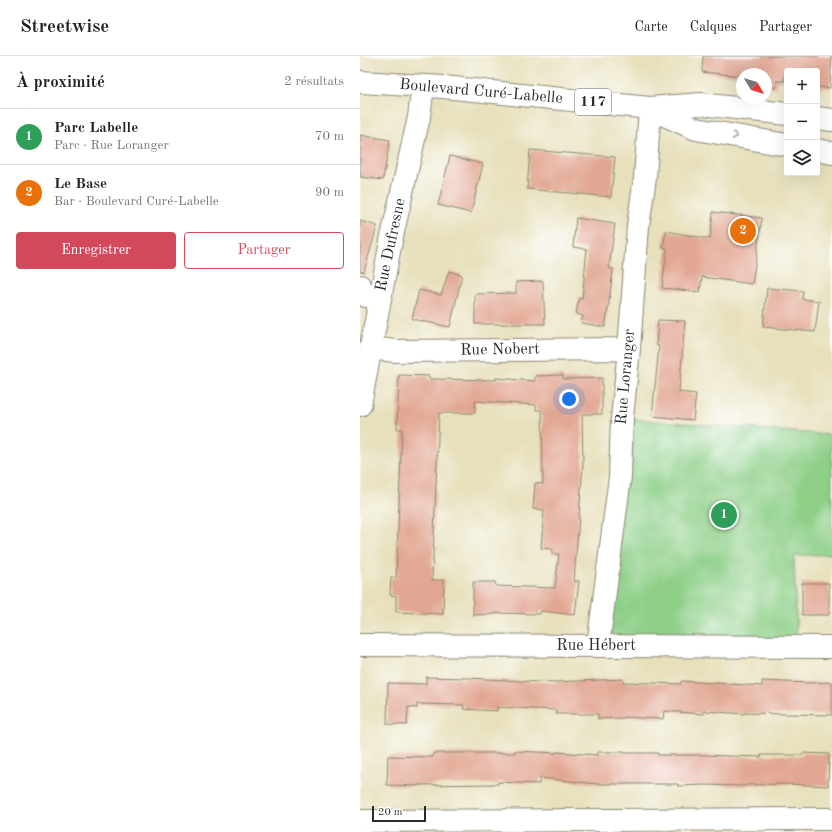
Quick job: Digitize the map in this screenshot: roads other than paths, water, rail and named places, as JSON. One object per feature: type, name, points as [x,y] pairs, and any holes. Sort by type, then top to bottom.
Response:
[{"type":"street","name":"Boulevard Curé-Labelle","points":[[360,82],[423,86],[650,108],[701,104],[784,114]]},
{"type":"street","name":"Rue Dufresne","points":[[360,405],[393,234],[419,117],[423,86]]},
{"type":"street","name":"Boulevard Curé-Labelle","points":[[650,108],[696,129],[784,144]]},
{"type":"street","name":"Rue Loranger","points":[[598,646],[620,477],[622,418],[629,349],[638,226],[645,178],[650,108]]},
{"type":"street","points":[[820,118],[832,120]]},
{"type":"street","points":[[820,151],[832,153]]},
{"type":"street","points":[[360,286],[366,296],[380,298]]},
{"type":"street","name":"Rue Nobert","points":[[370,348],[395,351],[629,349]]},
{"type":"street","name":"Rue Hébert","points":[[360,645],[832,647]]},
{"type":"street","points":[[360,821],[832,818]]},
{"type":"place","name":"Le Base","points":[[743,231]]},
{"type":"place","name":"Parc Labelle","points":[[724,515]]}]
